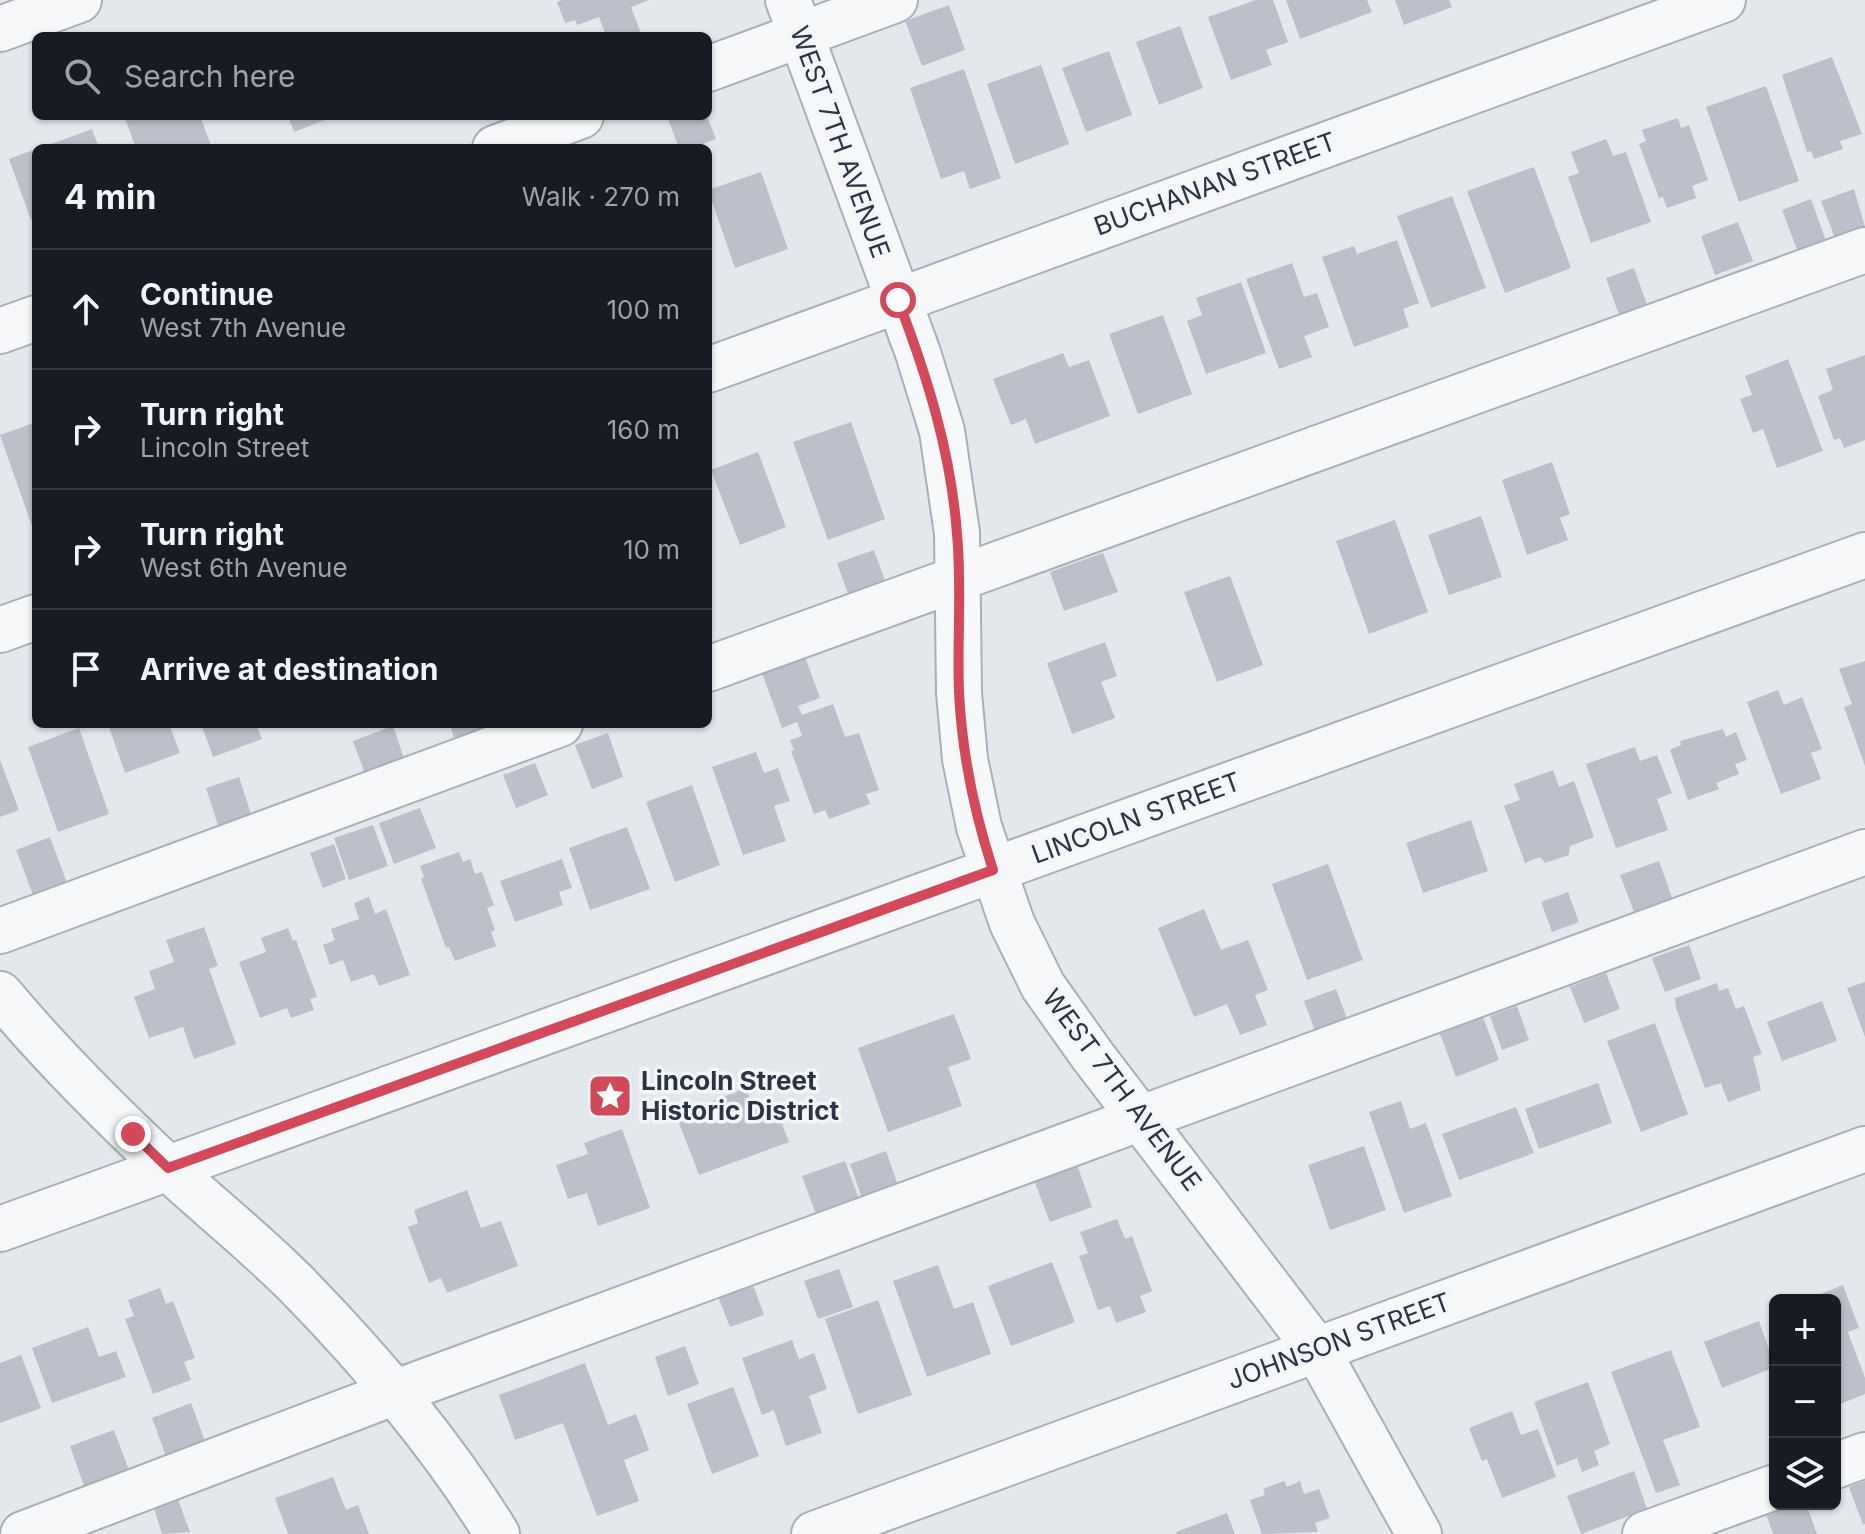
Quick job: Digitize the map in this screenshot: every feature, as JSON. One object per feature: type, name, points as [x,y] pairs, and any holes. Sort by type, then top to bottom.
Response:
[{"type":"street","points":[[0,29],[79,0]]},
{"type":"street","points":[[712,67],[795,17],[895,0]]},
{"type":"street","name":"BUCHANAN STREET","points":[[712,369],[1723,0]]},
{"type":"street","name":"WEST 7TH AVENUE","points":[[795,17],[942,431],[951,475],[960,576],[959,693],[965,759],[979,827],[1012,923],[1043,986],[1317,1350],[1419,1534]]},
{"type":"street","points":[[506,144],[570,120]]},
{"type":"street","points":[[712,668],[1865,250]]},
{"type":"street","points":[[0,331],[32,319]]},
{"type":"street","name":"LINCOLN STREET","points":[[0,1229],[1865,555]]},
{"type":"street","points":[[0,630],[32,618]]},
{"type":"street","points":[[0,931],[549,728]]},
{"type":"street","points":[[23,1534],[396,1392],[1865,852]]},
{"type":"street","points":[[0,994],[40,1042],[168,1168],[298,1286],[396,1392],[497,1534]]},
{"type":"street","name":"JOHNSON STREET","points":[[814,1534],[1865,1149]]},
{"type":"street","points":[[1841,1464],[1865,1455]]},
{"type":"street","points":[[1645,1534],[1769,1489]]},
{"type":"building","points":[[649,0],[631,7],[640,32],[605,32],[599,17],[577,25],[575,20],[565,23],[557,2]]},
{"type":"building","points":[[1256,0],[1273,0],[1288,42],[1266,50],[1272,65],[1231,80],[1208,17]]},
{"type":"building","points":[[1286,0],[1367,0],[1372,12],[1300,39]]},
{"type":"building","points":[[1395,0],[1449,0],[1452,7],[1404,25]]},
{"type":"building","points":[[949,5],[965,50],[922,66],[905,21]]},
{"type":"building","points":[[1180,26],[1203,88],[1159,105],[1136,42]]},
{"type":"building","points":[[1109,51],[1132,115],[1086,132],[1062,68]]},
{"type":"building","points":[[1832,57],[1862,134],[1840,141],[1843,149],[1814,159],[1811,151],[1807,152],[1782,75]]},
{"type":"building","points":[[1041,65],[1069,144],[1015,164],[987,84]]},
{"type":"building","points":[[964,69],[1001,178],[970,189],[964,171],[941,179],[910,88]]},
{"type":"building","points":[[1766,86],[1799,181],[1739,202],[1706,107]]},
{"type":"building","points":[[1678,118],[1681,128],[1689,125],[1708,180],[1692,186],[1696,198],[1667,208],[1663,197],[1659,198],[1639,144],[1646,141],[1642,130]]},
{"type":"building","points":[[126,120],[202,120],[210,144],[134,144]]},
{"type":"building","points":[[290,120],[325,120],[294,132]]},
{"type":"building","points":[[668,120],[709,120],[716,139],[703,144],[678,144]]},
{"type":"building","points":[[92,129],[98,144],[51,144]]},
{"type":"building","points":[[1606,139],[1613,156],[1626,152],[1651,222],[1591,243],[1568,177],[1579,173],[1571,152]]},
{"type":"building","points":[[32,150],[31,220],[9,159]]},
{"type":"building","points":[[1534,167],[1571,268],[1505,293],[1467,191]]},
{"type":"building","points":[[761,172],[788,249],[735,268],[712,202],[712,189]]},
{"type":"building","points":[[1854,189],[1865,227],[1835,238],[1821,201]]},
{"type":"building","points":[[1452,196],[1486,288],[1431,308],[1397,216]]},
{"type":"building","points":[[1811,199],[1826,241],[1798,252],[1782,210]]},
{"type":"building","points":[[1738,222],[1753,261],[1715,275],[1701,236]]},
{"type":"building","points":[[1397,240],[1419,303],[1403,309],[1409,327],[1354,347],[1322,257],[1354,246],[1357,254]]},
{"type":"building","points":[[1292,263],[1304,297],[1317,293],[1329,327],[1304,336],[1312,357],[1279,369],[1246,279]]},
{"type":"building","points":[[1634,268],[1647,305],[1619,315],[1606,278]]},
{"type":"building","points":[[1241,282],[1266,353],[1206,374],[1187,321],[1202,315],[1196,298]]},
{"type":"building","points":[[1163,315],[1192,394],[1138,414],[1109,334]]},
{"type":"building","points":[[1063,353],[1069,367],[1089,360],[1110,416],[1035,444],[1026,419],[1011,425],[993,379]]},
{"type":"building","points":[[1865,355],[1865,440],[1844,448],[1840,438],[1834,440],[1818,396],[1833,390],[1826,369]]},
{"type":"building","points":[[1788,359],[1823,451],[1777,468],[1763,429],[1753,433],[1740,399],[1752,395],[1745,376]]},
{"type":"building","points":[[851,422],[885,519],[828,540],[793,442]]},
{"type":"building","points":[[32,423],[32,526],[0,435]]},
{"type":"building","points":[[758,452],[786,527],[740,545],[712,470]]},
{"type":"building","points":[[1552,462],[1570,514],[1560,518],[1568,540],[1527,555],[1502,480]]},
{"type":"building","points":[[1481,516],[1502,577],[1449,595],[1428,535]]},
{"type":"building","points":[[1395,520],[1428,612],[1369,634],[1336,541]]},
{"type":"building","points":[[874,550],[888,589],[851,602],[837,563]]},
{"type":"building","points":[[1103,553],[1118,592],[1064,611],[1050,572]]},
{"type":"building","points":[[1230,576],[1263,665],[1217,682],[1184,592]]},
{"type":"building","points":[[1105,642],[1117,676],[1101,682],[1115,718],[1072,734],[1047,663]]},
{"type":"building","points":[[805,657],[820,698],[798,706],[802,715],[833,704],[845,737],[859,733],[879,790],[866,794],[870,804],[829,819],[825,810],[814,814],[791,751],[794,750],[790,740],[802,736],[797,722],[782,728],[762,673]]},
{"type":"building","points":[[1865,661],[1865,766],[1844,707],[1852,704],[1839,669]]},
{"type":"building","points":[[1778,690],[1784,705],[1802,697],[1822,749],[1811,753],[1821,779],[1781,794],[1747,702]]},
{"type":"building","points":[[79,728],[109,814],[58,832],[28,747]]},
{"type":"building","points":[[109,728],[171,728],[180,753],[125,773]]},
{"type":"building","points":[[202,728],[258,728],[262,739],[213,757]]},
{"type":"building","points":[[394,728],[407,767],[368,782],[353,741]]},
{"type":"building","points":[[451,728],[492,728],[493,730],[455,742]]},
{"type":"building","points":[[1723,729],[1726,737],[1736,732],[1747,760],[1735,764],[1739,774],[1716,783],[1719,789],[1688,800],[1670,750],[1681,745],[1680,741]]},
{"type":"building","points":[[608,733],[623,777],[592,789],[575,745]]},
{"type":"building","points":[[1635,747],[1640,761],[1657,755],[1672,793],[1657,799],[1668,830],[1616,848],[1586,764]]},
{"type":"building","points":[[756,752],[764,773],[778,768],[790,801],[774,806],[786,841],[743,855],[712,767]]},
{"type":"building","points":[[0,760],[19,810],[0,817]]},
{"type":"building","points":[[535,763],[548,795],[516,808],[503,775]]},
{"type":"building","points":[[1553,770],[1559,787],[1574,781],[1594,837],[1570,846],[1569,855],[1545,863],[1540,857],[1525,863],[1504,806],[1520,800],[1514,784]]},
{"type":"building","points":[[239,777],[251,814],[218,825],[206,788]]},
{"type":"building","points":[[692,785],[720,865],[675,882],[646,802]]},
{"type":"building","points":[[420,808],[436,848],[394,864],[379,823]]},
{"type":"building","points":[[1471,820],[1488,871],[1423,893],[1406,843]]},
{"type":"building","points":[[373,825],[388,866],[349,880],[334,838]]},
{"type":"building","points":[[627,827],[650,889],[590,910],[569,848]]},
{"type":"building","points":[[50,837],[67,883],[33,895],[16,850]]},
{"type":"building","points":[[334,844],[346,879],[323,888],[310,853]]},
{"type":"building","points":[[459,852],[463,862],[470,859],[475,874],[482,872],[494,905],[487,908],[495,930],[491,932],[496,946],[455,961],[449,947],[446,948],[421,879],[424,877],[420,866]]},
{"type":"building","points":[[562,859],[572,888],[559,892],[563,905],[515,922],[500,881]]},
{"type":"building","points":[[1659,861],[1674,903],[1636,917],[1620,875]]},
{"type":"building","points":[[1328,864],[1363,960],[1307,980],[1272,884]]},
{"type":"building","points":[[1568,892],[1579,922],[1552,932],[1541,902]]},
{"type":"building","points":[[369,897],[375,914],[386,909],[410,975],[379,986],[374,974],[351,982],[343,960],[330,965],[323,945],[335,940],[331,929],[359,919],[354,903]]},
{"type":"building","points":[[1204,909],[1221,950],[1248,940],[1268,990],[1255,995],[1267,1025],[1240,1035],[1227,1004],[1194,1017],[1158,928]]},
{"type":"building","points":[[204,927],[218,966],[209,969],[236,1044],[194,1059],[183,1027],[149,1038],[134,997],[155,989],[149,971],[174,962],[166,940]]},
{"type":"building","points":[[288,928],[293,941],[296,940],[317,997],[310,999],[314,1010],[291,1018],[287,1008],[260,1018],[239,962],[266,952],[261,938]]},
{"type":"building","points":[[1689,945],[1701,979],[1665,992],[1652,958]]},
{"type":"building","points":[[1606,973],[1620,1009],[1584,1023],[1570,987]]},
{"type":"building","points":[[1865,982],[1865,1037],[1847,988]]},
{"type":"building","points":[[1717,983],[1719,991],[1728,988],[1736,1009],[1744,1006],[1762,1054],[1753,1057],[1761,1090],[1728,1102],[1721,1083],[1705,1088],[1675,998]]},
{"type":"building","points":[[1336,989],[1349,1024],[1317,1036],[1304,1001]]},
{"type":"building","points":[[1822,1001],[1837,1041],[1782,1061],[1767,1022]]},
{"type":"building","points":[[1517,1006],[1529,1040],[1502,1050],[1490,1016]]},
{"type":"building","points":[[954,1014],[971,1059],[948,1067],[962,1106],[888,1132],[858,1048]]},
{"type":"building","points":[[1483,1017],[1499,1060],[1456,1077],[1440,1034]]},
{"type":"building","points":[[1655,1023],[1688,1114],[1641,1132],[1607,1041]]},
{"type":"building","points":[[1598,1083],[1612,1123],[1539,1149],[1525,1109]]},
{"type":"building","points":[[746,1088],[753,1107],[773,1100],[789,1142],[699,1175],[676,1115]]},
{"type":"building","points":[[1401,1101],[1410,1129],[1426,1123],[1452,1196],[1404,1213],[1369,1112]]},
{"type":"building","points":[[1516,1107],[1534,1153],[1459,1180],[1442,1134]]},
{"type":"building","points":[[622,1129],[650,1208],[598,1226],[587,1193],[568,1199],[556,1165],[588,1154],[584,1143]]},
{"type":"building","points":[[1364,1146],[1386,1210],[1330,1230],[1308,1165]]},
{"type":"building","points":[[886,1151],[899,1188],[863,1201],[850,1164]]},
{"type":"building","points":[[1075,1159],[1092,1207],[1050,1222],[1032,1175]]},
{"type":"building","points":[[845,1161],[860,1202],[817,1217],[802,1176]]},
{"type":"building","points":[[467,1190],[481,1228],[501,1221],[518,1266],[447,1293],[441,1278],[429,1283],[408,1227],[418,1223],[414,1210]]},
{"type":"building","points":[[1117,1219],[1125,1239],[1132,1236],[1152,1291],[1140,1296],[1146,1312],[1116,1323],[1110,1306],[1098,1310],[1079,1256],[1088,1253],[1080,1232]]},
{"type":"building","points":[[1052,1262],[1075,1322],[1011,1346],[988,1286]]},
{"type":"building","points":[[938,1265],[954,1309],[973,1302],[991,1354],[927,1377],[893,1281]]},
{"type":"building","points":[[839,1269],[853,1307],[818,1319],[804,1281]]},
{"type":"building","points":[[752,1282],[764,1315],[730,1327],[717,1294]]},
{"type":"building","points":[[1843,1285],[1859,1328],[1848,1332],[1865,1378],[1865,1394],[1841,1404],[1841,1294],[1821,1294]]},
{"type":"building","points":[[160,1288],[166,1304],[173,1301],[195,1358],[184,1362],[191,1380],[153,1394],[125,1319],[134,1316],[128,1300]]},
{"type":"building","points":[[878,1300],[912,1395],[858,1414],[825,1319]]},
{"type":"building","points":[[1759,1321],[1769,1350],[1769,1369],[1722,1388],[1704,1342]]},
{"type":"building","points":[[88,1327],[99,1357],[116,1351],[126,1377],[52,1403],[32,1348]]},
{"type":"building","points":[[792,1340],[799,1359],[814,1353],[827,1389],[809,1396],[822,1433],[786,1446],[774,1410],[762,1415],[742,1358]]},
{"type":"building","points":[[685,1346],[699,1384],[668,1396],[655,1357]]},
{"type":"building","points":[[1671,1350],[1700,1427],[1663,1440],[1680,1485],[1656,1493],[1611,1372]]},
{"type":"building","points":[[21,1355],[41,1408],[0,1423],[0,1363]]},
{"type":"building","points":[[585,1363],[608,1425],[636,1414],[649,1450],[624,1460],[639,1501],[597,1516],[563,1423],[515,1440],[499,1395]]},
{"type":"building","points":[[1588,1382],[1610,1444],[1594,1451],[1599,1465],[1582,1472],[1577,1458],[1557,1466],[1534,1402]]},
{"type":"building","points":[[733,1387],[759,1456],[712,1474],[687,1404]]},
{"type":"building","points":[[191,1403],[205,1441],[166,1456],[152,1418]]},
{"type":"building","points":[[1512,1411],[1521,1435],[1538,1429],[1556,1477],[1502,1498],[1487,1459],[1482,1461],[1469,1428]]},
{"type":"building","points":[[114,1430],[130,1473],[85,1489],[70,1446]]},
{"type":"building","points":[[1634,1471],[1647,1509],[1581,1534],[1567,1496]]},
{"type":"building","points":[[333,1477],[346,1510],[358,1505],[369,1534],[288,1534],[275,1498]]},
{"type":"building","points":[[1284,1481],[1287,1487],[1300,1481],[1304,1494],[1319,1489],[1330,1518],[1315,1523],[1318,1532],[1262,1534],[1250,1500],[1265,1495],[1263,1489]]},
{"type":"building","points":[[1865,1481],[1865,1524],[1863,1525],[1849,1487]]},
{"type":"building","points":[[177,1497],[190,1532],[162,1534],[153,1505]]},
{"type":"building","points":[[1782,1510],[1808,1510],[1817,1534],[1773,1534],[1766,1514]]},
{"type":"building","points":[[1227,1513],[1235,1534],[1176,1532]]},
{"type":"place","name":"Lincoln Street Historic District","points":[[610,1096]]},
{"type":"route","points":[[133,1134],[168,1168],[993,870],[979,827],[965,759],[959,693],[960,576],[951,475],[929,388],[898,300]]}]
